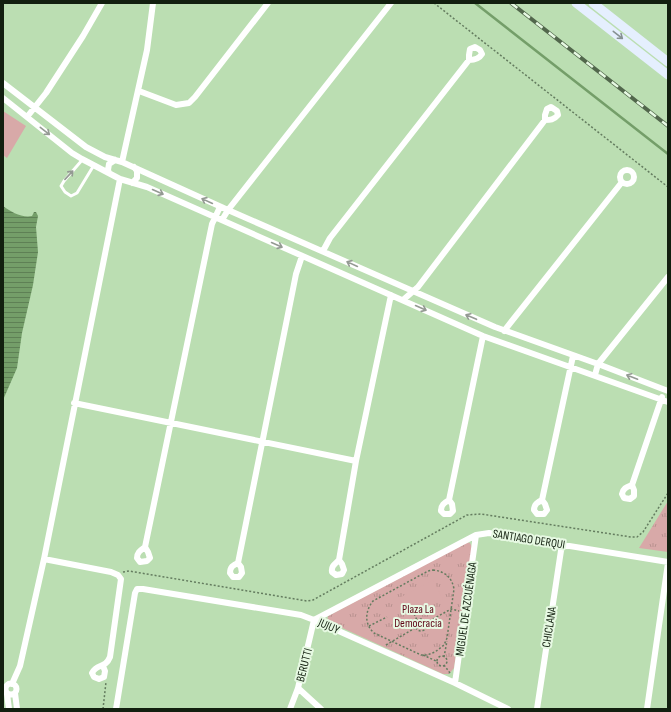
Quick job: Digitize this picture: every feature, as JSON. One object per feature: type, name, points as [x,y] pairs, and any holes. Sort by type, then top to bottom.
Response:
[{"type":"main road","points":[[576,3],[668,75]]},
{"type":"main road","points":[[581,3],[599,20]]},
{"type":"main road","points":[[593,3],[668,62]]},
{"type":"street","points":[[27,117],[35,108],[83,36],[102,3]]},
{"type":"street","points":[[122,162],[147,50],[153,3]]},
{"type":"street","points":[[139,91],[176,105],[189,103],[268,3]]},
{"type":"street","points":[[222,220],[228,210],[391,3]]},
{"type":"street","points":[[322,265],[325,262],[325,252],[330,238],[470,60]]},
{"type":"street","points":[[3,83],[86,147],[104,157],[134,167],[220,207],[506,332],[598,364],[666,390],[661,399],[632,485]]},
{"type":"street","points":[[3,98],[83,160],[120,179],[147,187],[483,336],[668,402]]},
{"type":"street","points":[[403,300],[418,286],[545,120]]},
{"type":"street","points":[[109,173],[109,164],[115,160]]},
{"type":"street","points":[[132,183],[137,178],[138,174],[134,167]]},
{"type":"street","points":[[9,709],[5,690],[7,685],[12,684],[20,666],[44,559],[120,179]]},
{"type":"street","points":[[505,344],[506,332],[622,182]]},
{"type":"street","points":[[145,548],[212,224],[220,207]]},
{"type":"street","points":[[238,563],[296,274],[312,246]]},
{"type":"street","points":[[595,375],[598,364],[668,277]]},
{"type":"street","points":[[339,560],[356,461],[390,295]]},
{"type":"street","points":[[490,338],[495,327]]},
{"type":"street","points":[[449,500],[483,336]]},
{"type":"street","points":[[542,500],[573,356]]},
{"type":"street","points":[[74,403],[356,461]]},
{"type":"street","name":"SANTIAGO DERQUI","points":[[314,620],[476,535],[489,533],[668,562]]},
{"type":"street","name":"MIGUEL DE AZCUÉNAGA","points":[[455,683],[476,535]]},
{"type":"street","name":"CHICLANA","points":[[537,709],[562,544]]},
{"type":"street","points":[[44,559],[111,572],[118,575],[121,579],[110,658],[103,666],[95,668],[92,672],[94,677],[97,679],[102,679],[104,677],[105,671],[103,666]]},
{"type":"street","points":[[647,709],[668,562]]},
{"type":"street","name":"JUJUY","points":[[116,709],[135,593],[137,589],[301,615],[455,683],[508,709]]},
{"type":"street","name":"BERUTTI","points":[[290,709],[298,688],[314,620]]},
{"type":"street","points":[[12,684],[16,687],[15,693],[18,709]]},
{"type":"street","points":[[298,688],[321,709]]},
{"type":"street","points":[[5,690],[11,695],[15,693]]},
{"type":"lane","points":[[83,160],[61,186],[65,192],[71,196],[76,193],[94,165]]},
{"type":"path","points":[[434,3],[668,187]]},
{"type":"path","points":[[118,575],[129,571],[307,601],[313,600],[467,515],[481,514],[637,537],[643,532],[668,493]]},
{"type":"path","points":[[433,570],[445,574],[449,576],[454,584],[444,657],[447,662],[444,665],[439,665],[437,661],[374,633],[368,626],[366,618],[370,605],[374,601],[428,571],[433,570]]},
{"type":"path","points":[[417,620],[423,620],[426,622],[451,609],[465,612]]},
{"type":"path","points":[[414,614],[417,620],[415,623],[415,628]]},
{"type":"path","points":[[368,626],[387,617]]},
{"type":"path","points":[[415,628],[419,631],[423,631],[426,628],[426,622]]},
{"type":"path","points":[[379,649],[415,628]]},
{"type":"path","points":[[421,655],[427,655],[439,650],[444,645],[447,638]]},
{"type":"path","points":[[437,661],[440,656],[444,657]]},
{"type":"path","points":[[103,709],[106,683],[104,677]]},
{"type":"green space","points":[[3,111],[26,126],[7,158],[3,155]]},
{"type":"green space","points":[[668,501],[668,552],[639,548]]},
{"type":"green space","name":"Plaza La Democracia","points":[[467,542],[470,543],[472,547],[454,668],[449,674],[443,674],[327,621],[328,616]]},
{"type":"green space","points":[[433,580],[443,599],[409,617],[399,598]]},
{"type":"shaded area","points":[[3,206],[24,216],[32,216],[34,212],[36,212],[38,216],[36,227],[38,252],[33,285],[22,333],[17,368],[3,400]]},
{"type":"waterway","points":[[475,3],[668,154]]},
{"type":"railway","points":[[511,3],[668,126]]}]
